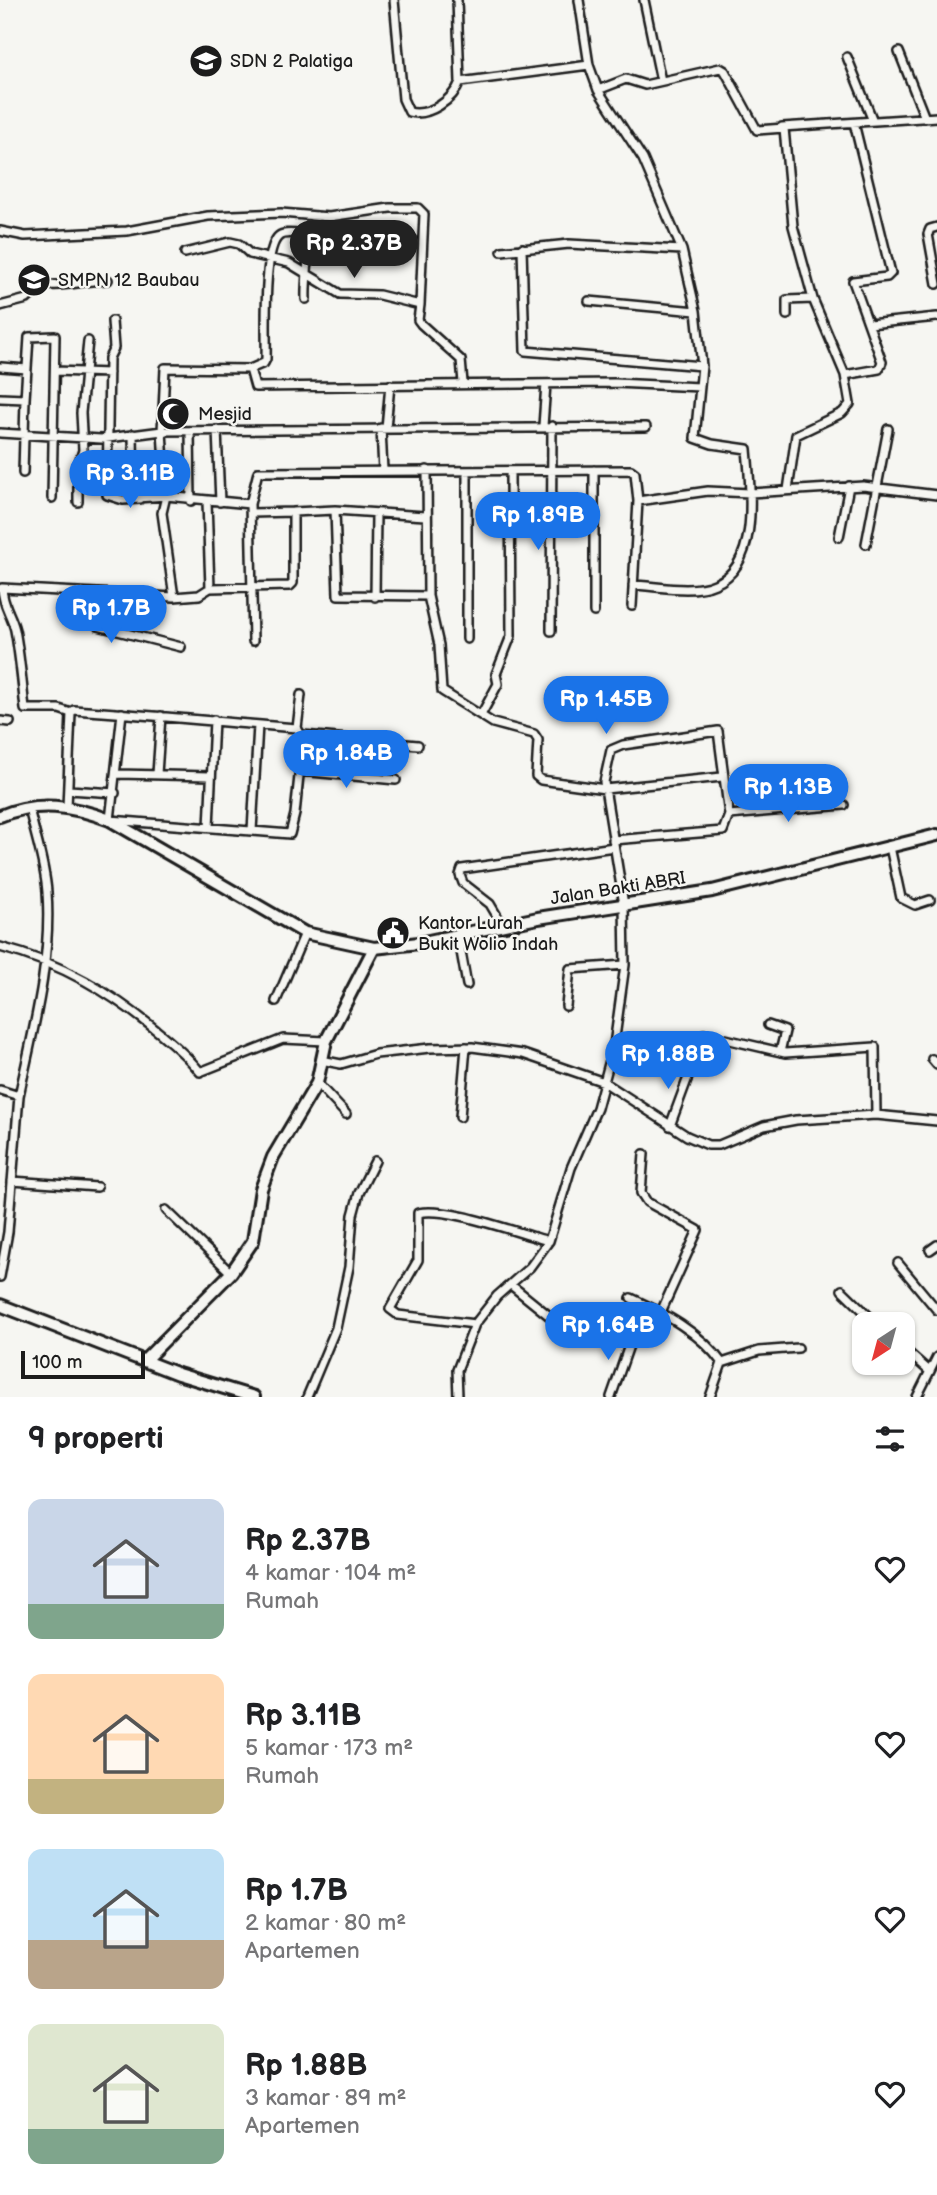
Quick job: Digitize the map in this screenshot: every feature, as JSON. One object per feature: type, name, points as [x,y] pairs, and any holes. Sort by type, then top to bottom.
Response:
[{"type":"street","points":[[394,0],[404,107],[417,114],[449,101],[460,82],[457,0]]},
{"type":"street","points":[[579,0],[589,65],[597,90],[643,159],[682,250],[696,311],[702,366],[695,438],[712,444],[747,449],[752,513],[742,553],[727,576],[715,584],[703,587],[633,585]]},
{"type":"street","points":[[644,0],[661,81]]},
{"type":"street","points":[[900,52],[925,118]]},
{"type":"street","points":[[847,57],[873,121]]},
{"type":"street","points":[[460,82],[589,65]]},
{"type":"street","points":[[597,90],[626,79],[643,85],[720,68],[730,79],[757,130],[937,117]]},
{"type":"street","points":[[845,375],[882,366],[879,347],[853,281],[887,277],[891,273],[854,122]]},
{"type":"street","points":[[781,128],[786,130],[793,226],[813,299],[845,375],[850,404],[848,408],[796,435],[788,491]]},
{"type":"street","points":[[0,231],[32,236],[127,231],[155,223],[208,216],[281,213],[345,217],[390,208],[422,209],[424,274],[418,320],[461,360],[463,383]]},
{"type":"street","points":[[306,299],[304,272],[309,242],[307,227],[317,216]]},
{"type":"street","points":[[937,227],[930,229],[929,236],[937,284]]},
{"type":"street","points":[[174,597],[162,513],[166,496],[162,431],[166,366],[250,369],[265,361],[269,252],[279,236],[300,234],[309,242]]},
{"type":"street","points":[[185,253],[230,242],[239,244],[250,254],[289,263],[340,294],[379,295],[420,305]]},
{"type":"street","points":[[502,251],[569,244],[682,250]]},
{"type":"street","points":[[522,247],[525,351],[702,366]]},
{"type":"street","points":[[0,306],[27,299],[43,285],[65,286],[88,280],[108,280]]},
{"type":"street","points":[[787,315],[787,300],[813,299]]},
{"type":"street","points":[[589,301],[696,311]]},
{"type":"street","points":[[869,324],[937,317]]},
{"type":"street","points":[[112,321],[114,346],[109,373],[107,495],[123,500],[166,496],[207,502],[250,503]]},
{"type":"street","points":[[23,473],[22,436],[29,337],[38,334],[56,337],[51,438],[52,498]]},
{"type":"street","points":[[78,502],[78,466],[83,450],[80,413],[88,341]]},
{"type":"street","points":[[0,375],[0,367],[27,369]]},
{"type":"street","points":[[250,369],[255,387],[463,383],[700,387]]},
{"type":"street","points":[[56,371],[109,373]]},
{"type":"street","points":[[546,384],[553,473],[551,631]]},
{"type":"street","points":[[383,471],[384,428],[390,385]]},
{"type":"street","points":[[0,398],[24,399]]},
{"type":"street","points":[[0,433],[51,438],[108,438],[162,431],[646,426]]},
{"type":"street","points":[[866,544],[880,488],[888,429]]},
{"type":"street","points":[[217,430],[220,502]]},
{"type":"street","points":[[190,431],[191,500]]},
{"type":"street","points":[[133,434],[134,492],[139,499]]},
{"type":"street","points":[[426,470],[428,596],[439,645],[441,689],[496,724],[537,736],[539,779],[568,786],[605,789],[722,777]]},
{"type":"street","points":[[253,641],[250,503],[258,472],[426,470],[553,473],[594,470],[635,473],[638,501],[632,606]]},
{"type":"street","points":[[594,470],[594,612]]},
{"type":"street","points":[[467,471],[467,639]]},
{"type":"street","points":[[481,715],[498,684],[496,674],[511,636],[510,472]]},
{"type":"street","points":[[839,537],[849,486]]},
{"type":"street","points":[[638,501],[708,491],[750,493],[849,486],[937,495]]},
{"type":"street","points":[[207,502],[211,588]]},
{"type":"street","points":[[251,513],[335,510],[425,516]]},
{"type":"street","points":[[335,510],[338,595],[428,596]]},
{"type":"street","points":[[293,512],[292,585],[211,588],[199,595],[174,597],[100,595],[1,586],[4,609],[14,626],[25,709],[214,720],[418,745]]},
{"type":"street","points":[[375,597],[376,513]]},
{"type":"street","points":[[100,595],[98,626],[181,648]]},
{"type":"street","points":[[122,713],[110,820],[290,834],[300,771],[301,695]]},
{"type":"street","points":[[67,807],[71,713]]},
{"type":"street","points":[[157,774],[161,716]]},
{"type":"street","points":[[209,827],[214,720]]},
{"type":"street","points":[[0,721],[10,722]]},
{"type":"street","points":[[252,831],[258,725]]},
{"type":"street","points":[[458,1397],[457,1370],[475,1324],[530,1268],[549,1241],[571,1168],[597,1108],[611,1053],[622,1002],[625,965],[624,905],[613,843],[604,778],[613,748],[718,731],[729,814],[721,832],[613,843],[463,869],[460,874],[463,883],[490,904],[503,926]]},
{"type":"street","points":[[300,771],[396,780]]},
{"type":"street","points":[[117,774],[211,776]]},
{"type":"street","points":[[69,790],[115,793]]},
{"type":"street","points":[[729,814],[812,810],[844,805]]},
{"type":"street","name":"Jalan Bakti ABRI","points":[[0,816],[29,808],[67,807],[110,820],[305,933],[373,948],[712,891],[937,835]]},
{"type":"street","points":[[0,1277],[19,1096],[46,960],[48,895],[29,808]]},
{"type":"street","points":[[890,846],[901,898],[915,905],[930,900]]},
{"type":"street","points":[[276,1001],[305,933]]},
{"type":"street","points":[[458,934],[467,985]]},
{"type":"street","points":[[0,947],[46,960],[99,988],[189,1058],[200,1072],[283,1039],[326,1041]]},
{"type":"street","points":[[144,1361],[231,1273],[255,1238],[261,1189],[274,1157],[317,1083],[326,1041],[373,948]]},
{"type":"street","points":[[566,1006],[570,969],[625,965]]},
{"type":"street","points":[[768,1025],[785,1031],[780,1052]]},
{"type":"street","points":[[670,1126],[704,1034],[780,1052],[875,1047],[876,1115]]},
{"type":"street","points":[[321,1060],[341,1063],[400,1050],[466,1047],[523,1055],[604,1082],[670,1126],[703,1143],[719,1145],[775,1124],[876,1115],[937,1121]]},
{"type":"street","points":[[460,1116],[466,1047]]},
{"type":"street","points":[[611,1053],[692,1065]]},
{"type":"street","points":[[317,1083],[346,1114]]},
{"type":"street","points":[[0,1090],[19,1096]]},
{"type":"street","points":[[643,1154],[641,1193],[647,1202],[698,1230],[661,1312]]},
{"type":"street","points":[[307,1397],[336,1328],[349,1267],[353,1214],[359,1193],[375,1161]]},
{"type":"street","points":[[12,1181],[97,1186]]},
{"type":"street","points":[[166,1210],[231,1273]]},
{"type":"street","points":[[475,1324],[398,1315],[390,1309],[418,1260],[420,1241],[417,1214],[430,1211],[549,1241]]},
{"type":"street","points":[[930,1250],[937,1245]]},
{"type":"street","points":[[898,1264],[937,1310]]},
{"type":"street","points":[[511,1285],[558,1323]]},
{"type":"street","points":[[842,1290],[865,1312]]},
{"type":"street","points":[[631,1298],[661,1312],[696,1335],[722,1363]]},
{"type":"street","points":[[0,1305],[144,1361],[254,1397]]},
{"type":"street","points":[[611,1397],[632,1337]]},
{"type":"street","points":[[722,1363],[759,1352],[798,1348]]},
{"type":"street","points":[[917,1397],[928,1370],[937,1357]]},
{"type":"street","points":[[915,1359],[928,1370]]},
{"type":"street","points":[[710,1397],[722,1363]]},
{"type":"place","name":"SDN 2 Palatiga","points":[[206,61]]},
{"type":"place","name":"SMPN 12 Baubau","points":[[34,280]]},
{"type":"place","name":"Mesjid","points":[[173,414]]},
{"type":"place","name":"Kantor Lurah Bukit Wolio Indah","points":[[393,933]]}]
